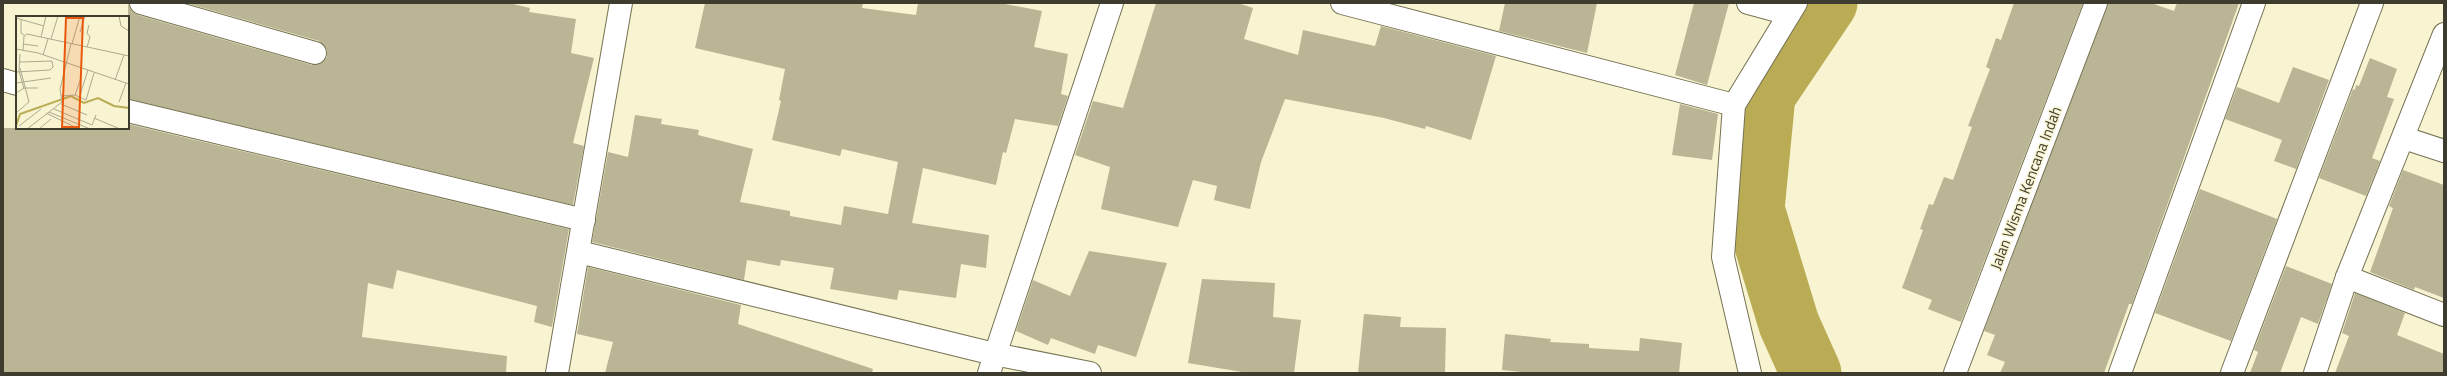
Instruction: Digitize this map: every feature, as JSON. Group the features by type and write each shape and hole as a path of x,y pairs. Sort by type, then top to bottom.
{"street":[{"path":"141,3 315,53"},
{"path":"557,373 621,3"},
{"path":"991,364 1112,3"},
{"path":"1342,3 1734,105"},
{"path":"1748,3 1793,8 1734,105 1723,257 1750,373"},
{"name":"Jalan Wisma Kencana Indah","path":"1955,373 2096,3"},
{"path":"2120,373 2254,3"},
{"path":"2232,373 2372,3"},
{"path":"2315,373 2347,277 2404,138 2444,34"},
{"path":"3,80 16,84"},
{"path":"129,111 584,220"},
{"path":"2404,138 2444,151"},
{"path":"579,252 991,364 1090,373"},
{"path":"2347,277 2444,315"}],"building":[{"path":"128,3 132,11 138,15 312,65 318,65 327,57 327,50 319,41 186,3 509,3 530,8 529,12 576,19 571,53 594,58 573,143 584,146 573,205 129,99"},
{"path":"705,3 863,3 862,8 916,15 918,3 1000,3 1042,11 1034,47 1068,54 1061,94 1068,96 1058,126 1015,119 1006,153 1003,152 996,185 923,168 912,223 989,235 986,268 961,264 956,298 899,290 897,300 830,289 834,268 781,260 780,266 747,260 744,280 592,242 608,152 628,157 635,115 662,119 661,124 699,130 698,135 753,149 740,202 790,211 790,216 841,225 844,206 888,214 898,162 842,149 840,156 772,140 781,101 779,100 785,69 695,48"},
{"path":"1156,3 1238,3 1253,8 1244,39 1298,55 1303,30 1375,46 1381,26 1496,56 1471,140 1426,126 1425,129 1384,118 1285,99 1261,162 1250,209 1214,200 1217,186 1193,180 1178,227 1101,209 1110,167 1075,155 1093,101 1123,108"},
{"path":"1505,3 1597,3 1587,53 1499,31"},
{"path":"1694,3 1729,3 1707,85 1675,75"},
{"path":"2014,3 2083,3 1961,322 1928,309 1932,300 1902,288 1923,230 1920,229 1929,204 1933,205 1944,177 1953,180 1972,127 1968,126 1990,69 1986,67 1996,38 2001,40"},
{"path":"2108,3 2151,3 2174,11 2177,3 2239,3 2132,304 2129,304 2104,373 2000,373 2005,362 1987,355 1995,335 1984,331"},
{"path":"2370,58 2397,69 2387,97 2394,99 2372,158 2380,161 2366,196 2319,178 2353,89 2355,90 2356,85 2359,86"},
{"path":"2293,67 2329,80 2296,169 2274,161 2282,140 2225,119 2237,87 2279,103"},
{"path":"1680,104 1718,114 1712,160 1672,155"},
{"path":"129,124 569,229 552,327 534,322 537,306 397,270 393,289 368,283 362,337 507,356 506,373 3,373 3,128 129,129"},
{"path":"2403,170 2444,185 2444,298 2415,287 2414,290 2370,272 2393,208 2389,206"},
{"path":"2200,189 2277,219 2231,341 2155,313"},
{"path":"1089,251 1167,263 1136,357 1098,345 1095,354 1051,338 1048,345 1016,331 1033,280 1070,296"},
{"path":"2286,266 2332,284 2318,324 2301,317 2280,373 2250,373 2258,352 2254,350"},
{"path":"588,267 741,305 738,324 873,369 872,373 605,373 613,342 577,334"},
{"path":"1202,279 1275,283 1273,317 1301,320 1294,373 1248,373 1188,363"},
{"path":"2355,293 2405,313 2397,335 2444,354 2444,373 2335,373 2349,336 2342,333"},
{"path":"1364,314 1401,317 1400,327 1446,328 1445,373 1358,373"},
{"path":"1505,334 1551,339 1550,342 1589,344 1589,348 1639,351 1640,338 1682,343 1679,373 1531,373 1502,370"}],"waterway":[{"path":"1811,373 1789,324 1754,209 1765,95 1827,3"}]}
